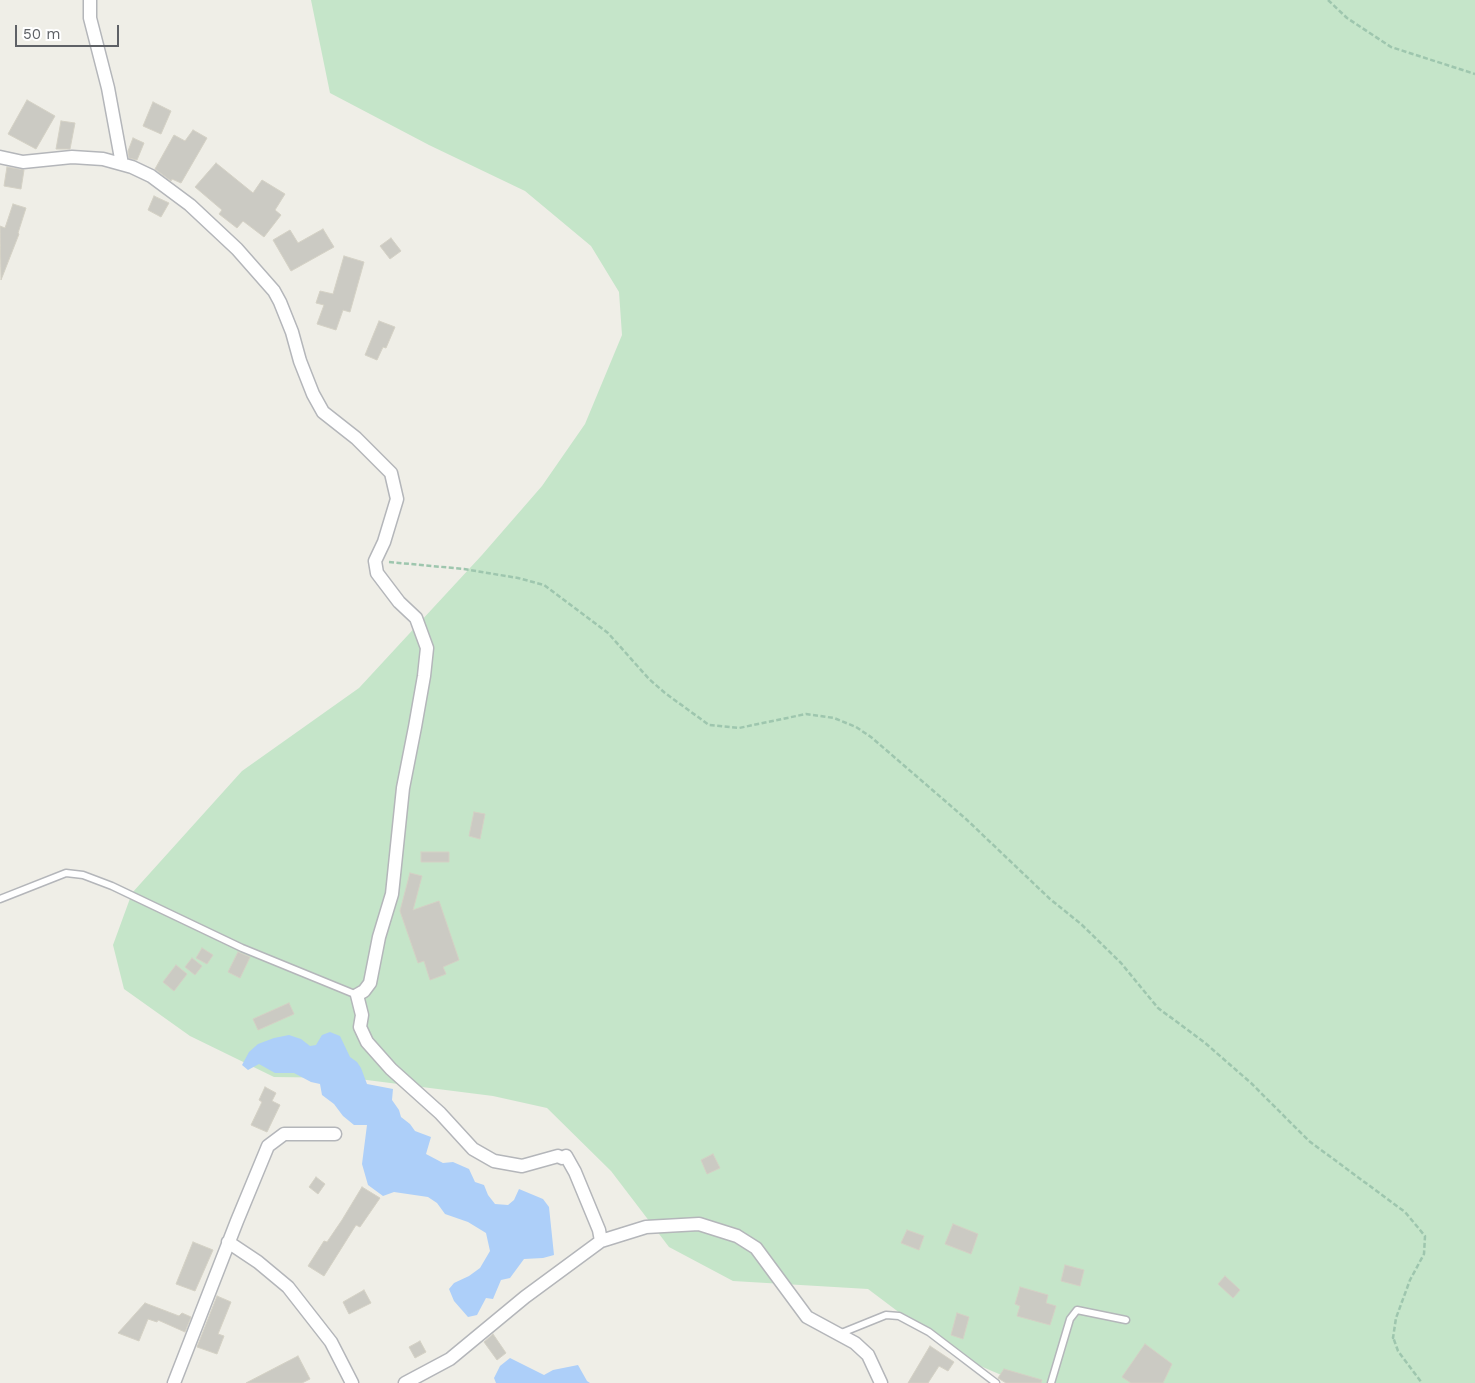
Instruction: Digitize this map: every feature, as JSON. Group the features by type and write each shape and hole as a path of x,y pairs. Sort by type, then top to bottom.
{"street":[{"path":"90,0 90,18 108,88 122,164"},
{"path":"0,157 23,162 72,157 103,159 132,167 151,176 190,205 243,256 274,291 292,332 300,361 313,394 323,412 356,438 391,473 397,499 376,561 377,573 399,602 416,618 427,648 416,727 403,788 392,894 378,937 370,983 358,995 362,1015 360,1027 367,1042 391,1069 440,1113 473,1149 494,1161 522,1166 558,1156 562,1158 566,1156 575,1172 599,1230 601,1242"},
{"path":"174,1383 228,1242 268,1146 284,1134 335,1134"},
{"path":"405,1383 450,1359 525,1297 601,1242 646,1227 699,1224 737,1236 756,1248 807,1317 855,1344 868,1355 881,1383"},
{"path":"228,1242 258,1262 288,1286 331,1342 352,1383"}],"lane":[{"path":"0,899 66,873 83,875 112,886 242,948 358,995"},
{"path":"1051,1383 1070,1319 1077,1310 1126,1320"},
{"path":"838,1334 886,1315 899,1316 929,1332 996,1383"}],"path":[{"path":"1328,0 1347,18 1391,48 1475,74"},
{"path":"376,561 464,569 518,578 544,585 608,632 664,692 709,725 739,728 806,714 834,718 856,727 871,737 966,819 1050,899 1081,924 1121,963 1158,1008 1204,1042 1231,1065 1309,1140 1406,1212 1425,1236 1424,1254 1410,1280 1396,1318 1393,1338 1398,1351 1422,1383"}],"green space":[{"path":"311,0 1475,0 1475,1383 1020,1383 957,1356 868,1289 733,1281 669,1247 611,1171 547,1108 493,1096 351,1078 274,1077 190,1036 124,989 113,945 132,893 242,771 359,688 482,555 542,486 585,424 622,335 619,292 591,246 525,191 429,145 330,93"}],"water":[{"path":"330,1032 340,1036 350,1057 361,1068 367,1084 393,1089 392,1100 399,1110 401,1117 415,1131 431,1137 426,1154 443,1163 453,1162 469,1169 475,1182 484,1185 488,1195 495,1204 508,1205 514,1200 519,1189 543,1199 549,1207 554,1255 543,1258 524,1259 510,1278 501,1280 493,1299 486,1298 477,1315 468,1317 454,1301 449,1289 454,1283 480,1268 490,1251 486,1233 468,1222 445,1214 437,1203 428,1197 394,1192 383,1196 368,1185 362,1164 367,1125 354,1125 343,1116 334,1104 322,1095 320,1084 311,1082 294,1073 275,1073 259,1064 248,1070 242,1065 249,1052 258,1044 274,1038 289,1035 301,1039 310,1046 316,1045 322,1035"},
{"path":"510,1358 544,1375 553,1370 578,1365 590,1383 496,1383 494,1378 500,1366"}],"building":[{"path":"27,100 55,116 36,149 8,134"},
{"path":"153,102 171,111 161,134 143,126"},
{"path":"61,121 75,123 70,149 56,149"},
{"path":"193,130 207,138 181,183 172,179 171,181 155,169 174,135 185,141"},
{"path":"133,138 144,143 137,160 129,158 128,151"},
{"path":"216,163 253,193 262,180 285,194 275,210 281,215 264,237 243,221 237,228 219,214 222,210 195,187"},
{"path":"7,167 24,170 21,189 4,186"},
{"path":"154,196 169,203 161,217 148,210"},
{"path":"13,204 26,208 19,234 1,280 0,226 5,228"},
{"path":"323,229 334,247 291,271 273,240 290,230 298,243"},
{"path":"391,238 401,251 390,259 380,246"},
{"path":"344,256 364,262 350,312 343,310 336,330 317,324 324,305 316,303 320,291 333,294"},
{"path":"379,321 395,327 386,348 383,347 377,360 365,355"},
{"path":"474,812 485,814 480,839 469,836"},
{"path":"421,852 449,852 449,862 421,862"},
{"path":"410,873 422,876 413,910 439,901 459,960 443,967 446,974 430,980 424,961 418,963 400,911"},
{"path":"202,948 213,955 207,964 196,958"},
{"path":"238,952 250,957 240,978 228,972"},
{"path":"192,958 202,966 195,975 185,967"},
{"path":"176,965 187,974 174,991 163,982"},
{"path":"289,1003 294,1014 258,1030 253,1019"},
{"path":"265,1087 276,1093 272,1101 280,1105 267,1132 251,1125 262,1102 259,1100"},
{"path":"713,1154 720,1168 707,1174 701,1160"},
{"path":"316,1177 325,1184 318,1194 309,1187"},
{"path":"362,1187 380,1198 360,1227 356,1225 324,1276 308,1266 324,1241 327,1242"},
{"path":"953,1224 978,1234 971,1254 945,1244"},
{"path":"907,1230 924,1236 919,1250 901,1243"},
{"path":"193,1242 213,1250 195,1291 176,1284"},
{"path":"1065,1265 1084,1270 1080,1286 1061,1281"},
{"path":"1225,1276 1240,1290 1233,1298 1218,1284"},
{"path":"1020,1287 1048,1295 1046,1303 1056,1306 1050,1325 1017,1316 1020,1306 1015,1304"},
{"path":"364,1290 371,1303 349,1314 343,1302"},
{"path":"217,1296 231,1302 218,1334 224,1336 217,1354 197,1347"},
{"path":"145,1303 179,1316 182,1313 191,1317 185,1332 158,1320 157,1322 148,1319 139,1341 118,1333"},
{"path":"957,1313 969,1317 963,1339 951,1335"},
{"path":"493,1334 506,1353 497,1360 484,1342"},
{"path":"420,1341 426,1352 415,1358 409,1347"},
{"path":"1145,1344 1172,1364 1163,1383 1131,1383 1122,1377"},
{"path":"930,1346 954,1362 948,1371 939,1366 928,1383 908,1383"},
{"path":"298,1356 310,1379 302,1383 246,1383"},
{"path":"1004,1369 1042,1380 1041,1383 1006,1383 998,1378"}]}
